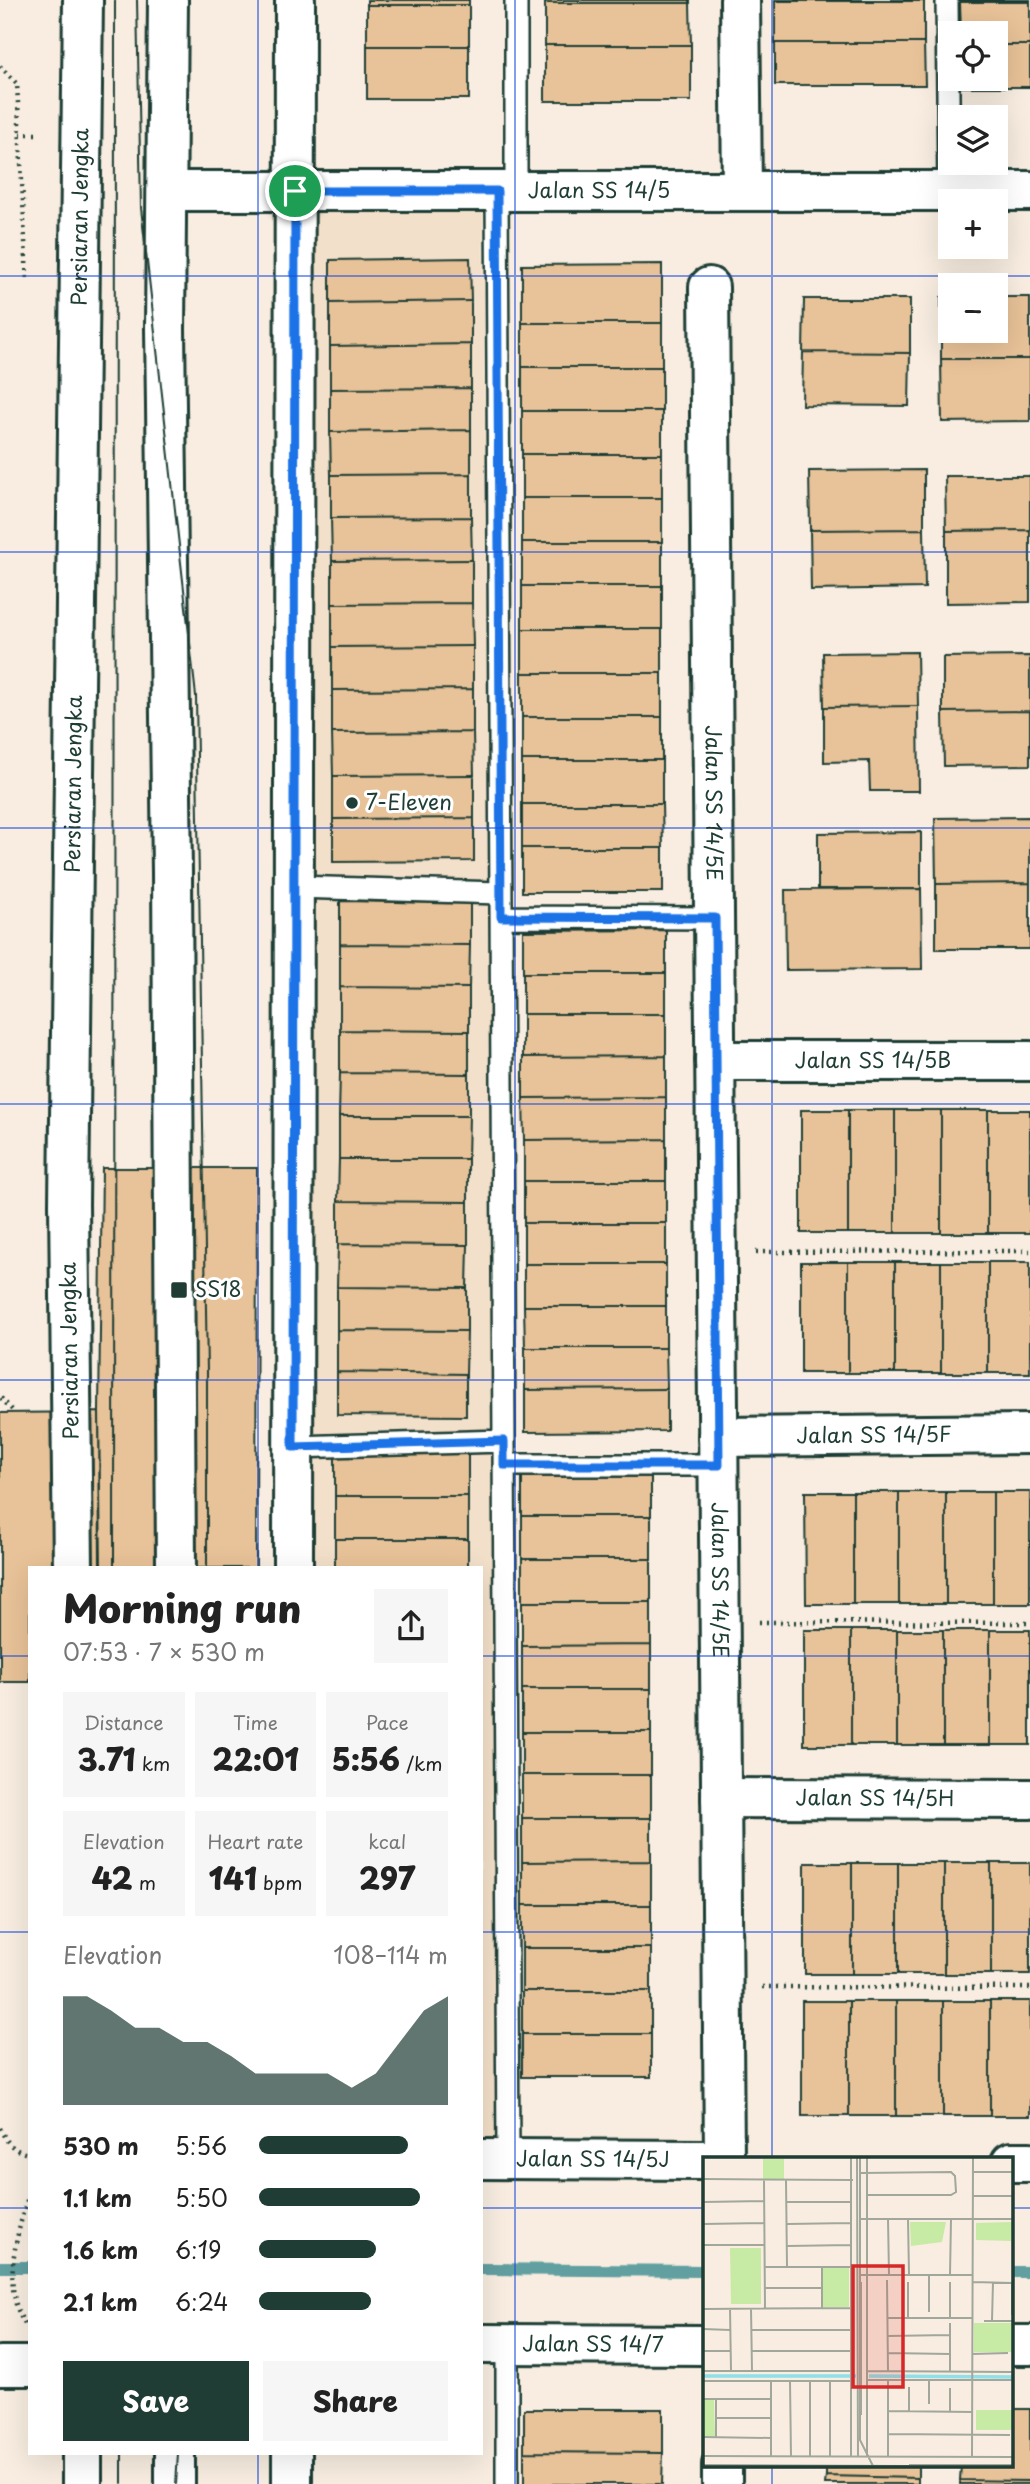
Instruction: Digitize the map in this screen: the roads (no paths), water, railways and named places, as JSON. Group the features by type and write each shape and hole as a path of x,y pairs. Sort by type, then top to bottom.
{"street":[{"name":"Persiaran Jengka","path":"73,1566 69,1204 83,0"},
{"path":"168,0 164,329 172,873 176,1566"},
{"path":"293,1566 295,0"},
{"path":"740,0 742,191"},
{"name":"Jalan SS 14/5","path":"167,191 938,191"},
{"name":"Jalan SS 14/5","path":"1008,191 1030,191"},
{"name":"Jalan SS 14/5E","path":"709,287 724,2157"},
{"name":"Jalan SS 14/5B","path":"715,1061 1030,1061"},
{"name":"Jalan SS 14/5F","path":"718,1451 1030,1434"},
{"name":"Jalan SS 14/5H","path":"721,1798 1030,1799"},
{"name":"Jalan SS 14/5J","path":"495,2159 703,2161"},
{"path":"1012,2162 1030,2162"},
{"name":"Jalan SS 14/7","path":"494,2344 703,2345"},
{"path":"1012,2345 1030,2345"},
{"path":"0,2367 28,2367"},
{"path":"82,2455 82,2484"},
{"path":"175,2455 175,2484"},
{"path":"292,2455 292,2484"},
{"path":"722,2466 723,2484"}],"lane":[{"path":"495,2159 504,1465 500,893 507,191 516,0"},
{"path":"947,0 949,189"},
{"path":"294,887 500,893"},
{"path":"501,917 715,918"},
{"path":"293,1447 504,1441"},
{"path":"504,1465 718,1451"},
{"path":"494,2344 507,2484"}],"waterway":[{"path":"0,2267 28,2267"},
{"path":"483,2269 703,2271"},
{"path":"1012,2272 1030,2272"}],"tram line":[{"path":"114,1566 115,0"},
{"path":"137,0 141,208 196,696 207,1372 207,1566"},
{"path":"122,2455 122,2484"},
{"path":"176,2484 178,2455"}],"place":[{"name":"7-Eleven","path":"352,803"},
{"name":"SS18","path":"179,1290"}]}
